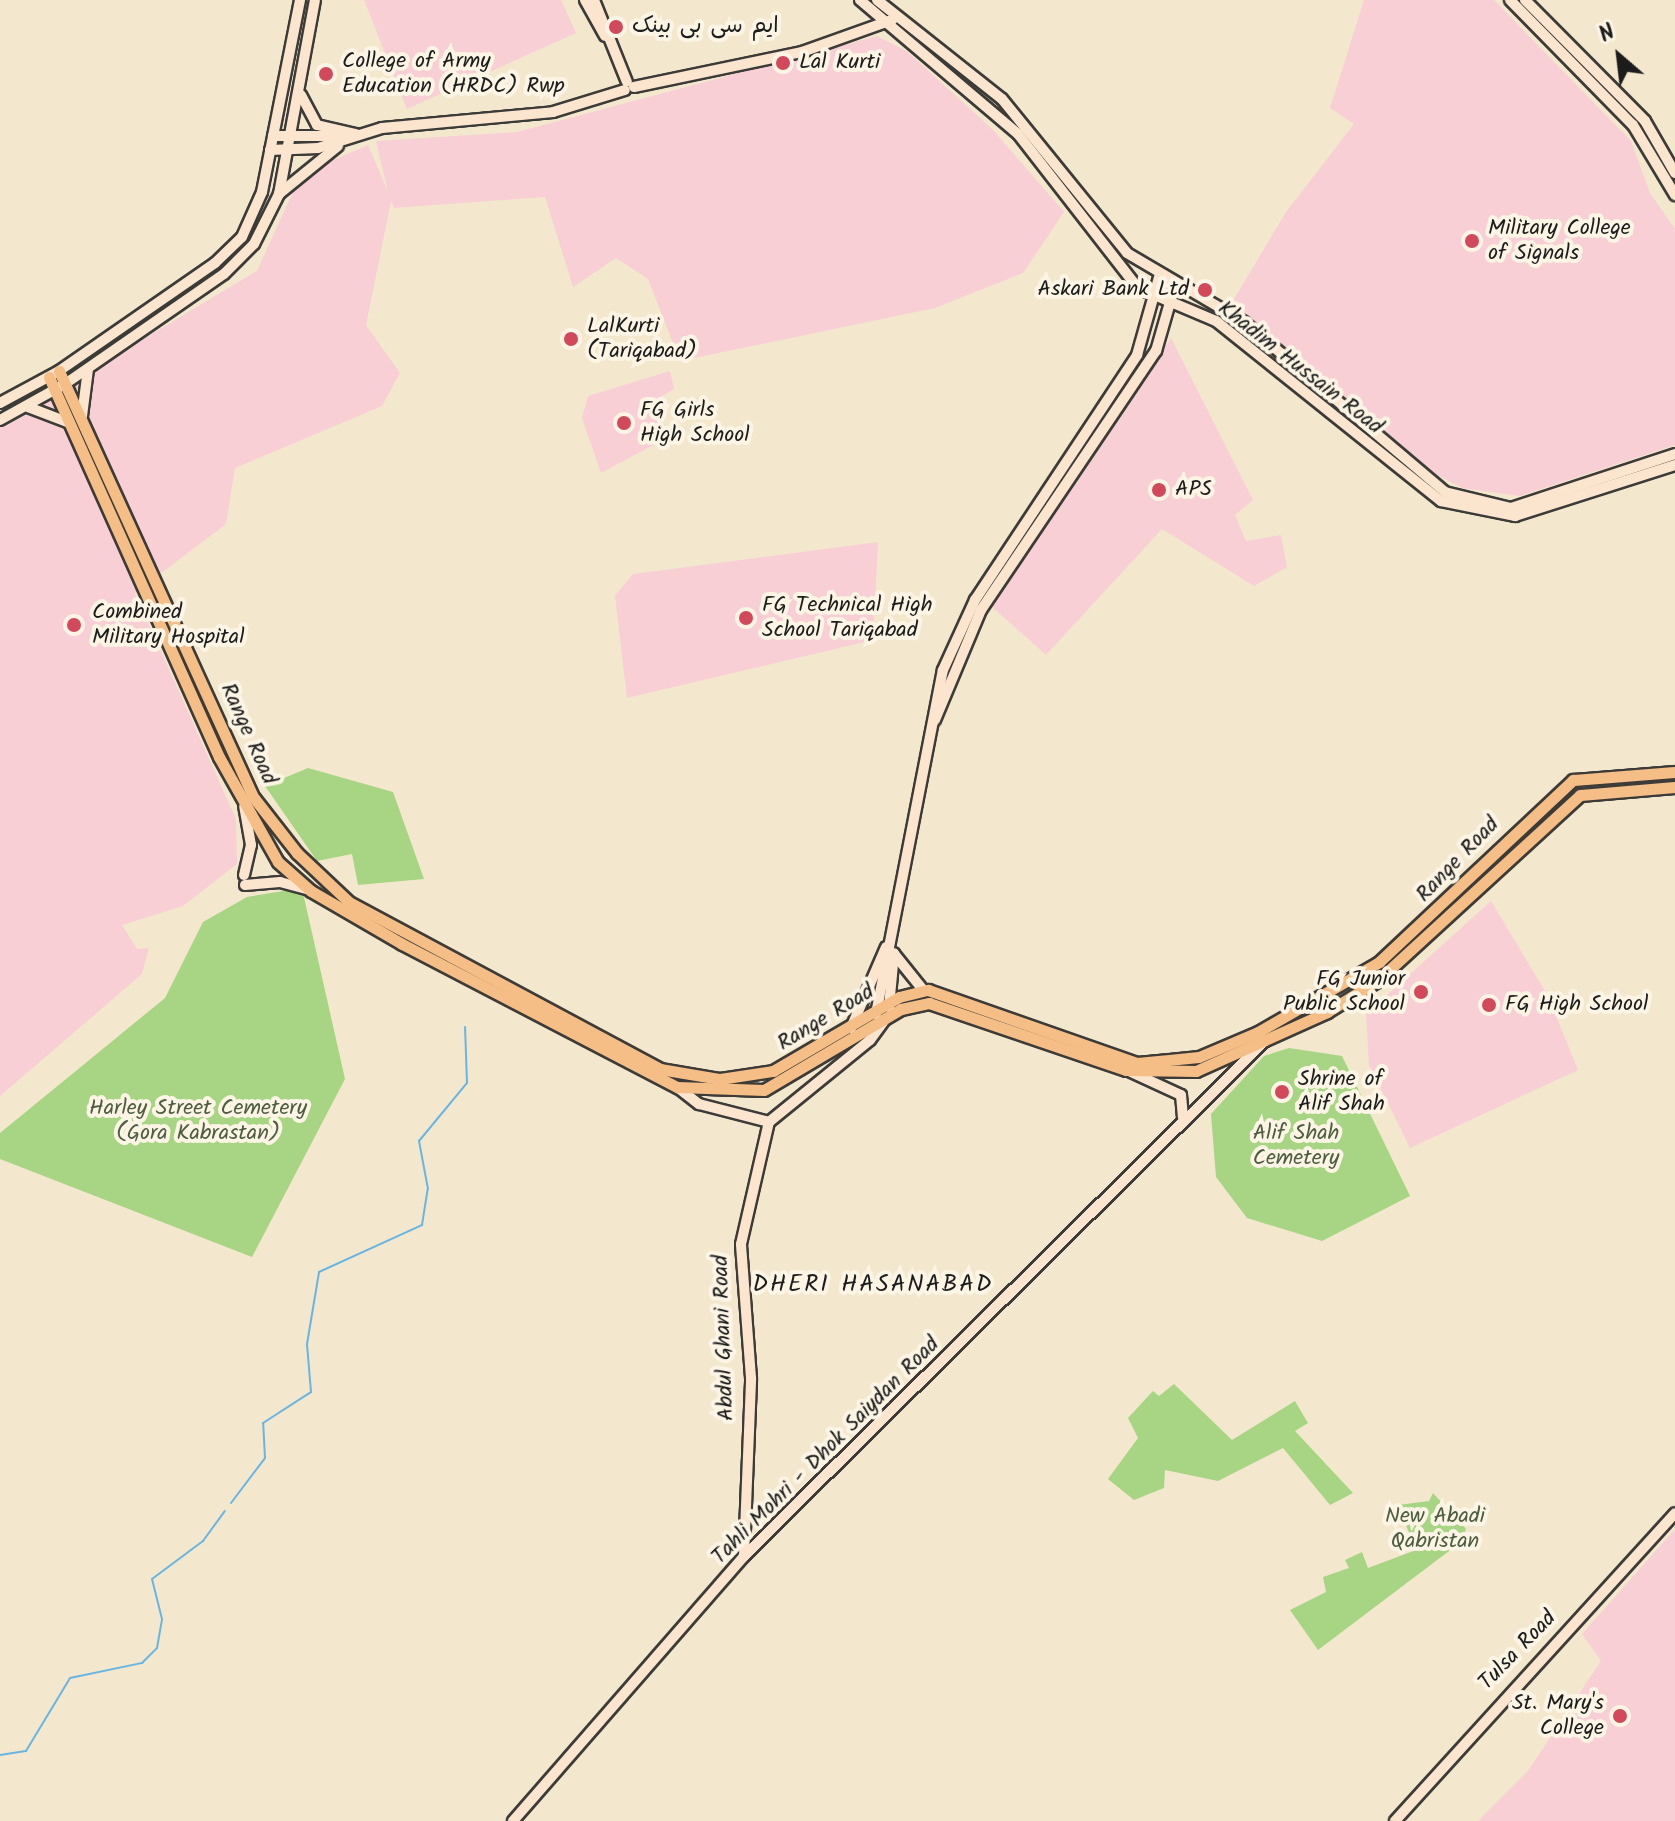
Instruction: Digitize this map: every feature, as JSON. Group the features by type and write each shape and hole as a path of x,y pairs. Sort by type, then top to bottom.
{"main road":[{"path":"0,403 54,374 215,263 242,237 259,203 300,0"},
{"path":"0,420 60,387 224,274 265,229 279,194 315,0"},
{"path":"585,0 610,44"},
{"path":"594,0 629,86"},
{"name":"Khadim Hussain Road","path":"860,0 1002,99 1101,228 1159,277 1244,322 1418,475 1471,503 1522,506 1675,454"},
{"name":"Khadim Hussain Road","path":"877,0 892,20 1018,134 1097,242 1138,288 1216,321 1338,424 1455,506 1526,514 1675,465"},
{"path":"1510,0 1633,125 1675,195"},
{"path":"1525,0 1645,121 1675,173"},
{"path":"273,136 361,134 553,112 629,86 802,52 892,20"},
{"path":"299,86 302,106 317,125 361,134"},
{"path":"270,150 286,152 361,134"},
{"path":"279,194 315,160 361,134"},
{"path":"54,374 70,423 244,807 278,862 311,891 576,1040 677,1087 699,1104 769,1122 870,1040 883,1016 889,942 943,670 975,600 1143,339 1159,277"},
{"path":"931,729 981,610 1157,347 1175,285"},
{"path":"1143,339 1157,347"},
{"path":"83,420 80,390 89,368"},
{"name":"Range Road","path":"60,387 83,420 254,798 323,883 660,1069 720,1079 756,1075 808,1057 850,1029 883,1016 889,1003 924,991 1137,1063 1199,1057 1379,962 1573,780 1675,772"},
{"path":"24,407 51,410 70,423"},
{"path":"1126,1070 1180,1074 1263,1043 1330,1011 1411,955 1580,795 1675,787"},
{"path":"244,807 251,845 244,880 280,882 311,891"},
{"path":"850,1029 889,942"},
{"path":"889,942 924,991"},
{"path":"889,1003 894,953"},
{"path":"677,1087 764,1090 873,1028 883,1016 915,1004 942,1004 1126,1070 1181,1095 1181,1123"},
{"name":"Tahli Mohri - Dhok Saiydan Road","path":"513,1821 744,1556 1263,1043"},
{"name":"Abdul Ghani Road","path":"744,1556 751,1378 741,1244 769,1122"},
{"name":"Tulsa Road","path":"1395,1821 1675,1513"}],"shaded area":[{"path":"364,0 561,0 576,33 407,109"},
{"name":"Military College of Signals","path":"1364,0 1494,0 1631,141 1650,193 1675,229 1675,445 1520,496 1462,488 1420,466 1231,304 1286,212 1354,124 1330,108"},
{"path":"877,36 908,52 993,130 1064,212 1023,273 935,308 680,361 648,279 616,258 573,287 545,197 394,208 391,201 366,325 400,373 382,406 235,468 226,524 135,593 236,819 237,864 183,906 122,925 137,949 149,948 142,974 0,1096 0,425 257,271 301,174 368,145 388,192 376,141 517,132"},
{"name":"APS","path":"1171,338 1253,500 1235,515 1246,541 1281,535 1287,567 1254,586 1162,529 1046,655 992,607"},
{"name":"FG Girls High School","path":"670,371 674,389 644,406 672,435 601,473 582,418 588,396"},
{"name":"FG Technical High School Tariqabad","path":"878,542 873,640 627,698 615,596 633,574"},
{"path":"1491,901 1548,996 1578,1070 1410,1148 1369,1065 1366,1014"},
{"name":"St. Mary's College","path":"1675,1529 1675,1821 1478,1821 1528,1771 1601,1661 1582,1634"}],"green space":[{"path":"308,768 393,792 424,879 358,885 352,854 317,861 265,786"},
{"name":"Harley Street Cemetery (Gora Kabrastan)","path":"289,890 303,893 345,1079 252,1257 0,1159 0,1133 165,998 203,922 247,897"},
{"name":"Alif Shah Cemetery","path":"1289,1048 1342,1056 1410,1196 1322,1241 1247,1218 1216,1177 1211,1114 1264,1056"},
{"path":"1174,1384 1232,1440 1295,1401 1308,1423 1295,1431 1353,1493 1330,1505 1283,1448 1218,1481 1165,1470 1164,1488 1134,1500 1108,1479 1138,1438 1128,1418 1153,1391 1159,1396"},
{"name":"New Abadi Qabristan","path":"1433,1493 1466,1529 1461,1542 1318,1650 1290,1610 1326,1592 1323,1577 1349,1568 1345,1560 1362,1552 1368,1568 1416,1550 1398,1505 1429,1501"}],"waterway":[{"path":"231,1503 265,1458 263,1423 311,1392 307,1344 319,1272 422,1225 428,1189 419,1141 467,1083 465,1027"},
{"path":"0,1755 26,1751 70,1678 142,1663 157,1648 162,1619 152,1579 203,1541 225,1511"}],"place":[{"name":"ایم سی بی بینک","path":"616,27"},
{"name":"Lal Kurti","path":"783,63"},
{"name":"College of Army Education (HRDC) Rwp","path":"326,74"},
{"name":"Military College of Signals","path":"1472,241"},
{"name":"Askari Bank Ltd","path":"1205,290"},
{"name":"LalKurti (Tariqabad)","path":"571,339"},
{"name":"FG Girls High School","path":"624,423"},
{"name":"APS","path":"1159,490"},
{"name":"FG Technical High School Tariqabad","path":"746,618"},
{"name":"Combined Military Hospital","path":"74,625"},
{"name":"FG Junior Public School","path":"1421,992"},
{"name":"FG High School","path":"1489,1005"},
{"name":"Shrine of Alif Shah","path":"1282,1092"},
{"name":"St. Mary's College","path":"1620,1716"}],"district":[{"name":"DHERI HASANABAD","path":"873,1285"}]}
